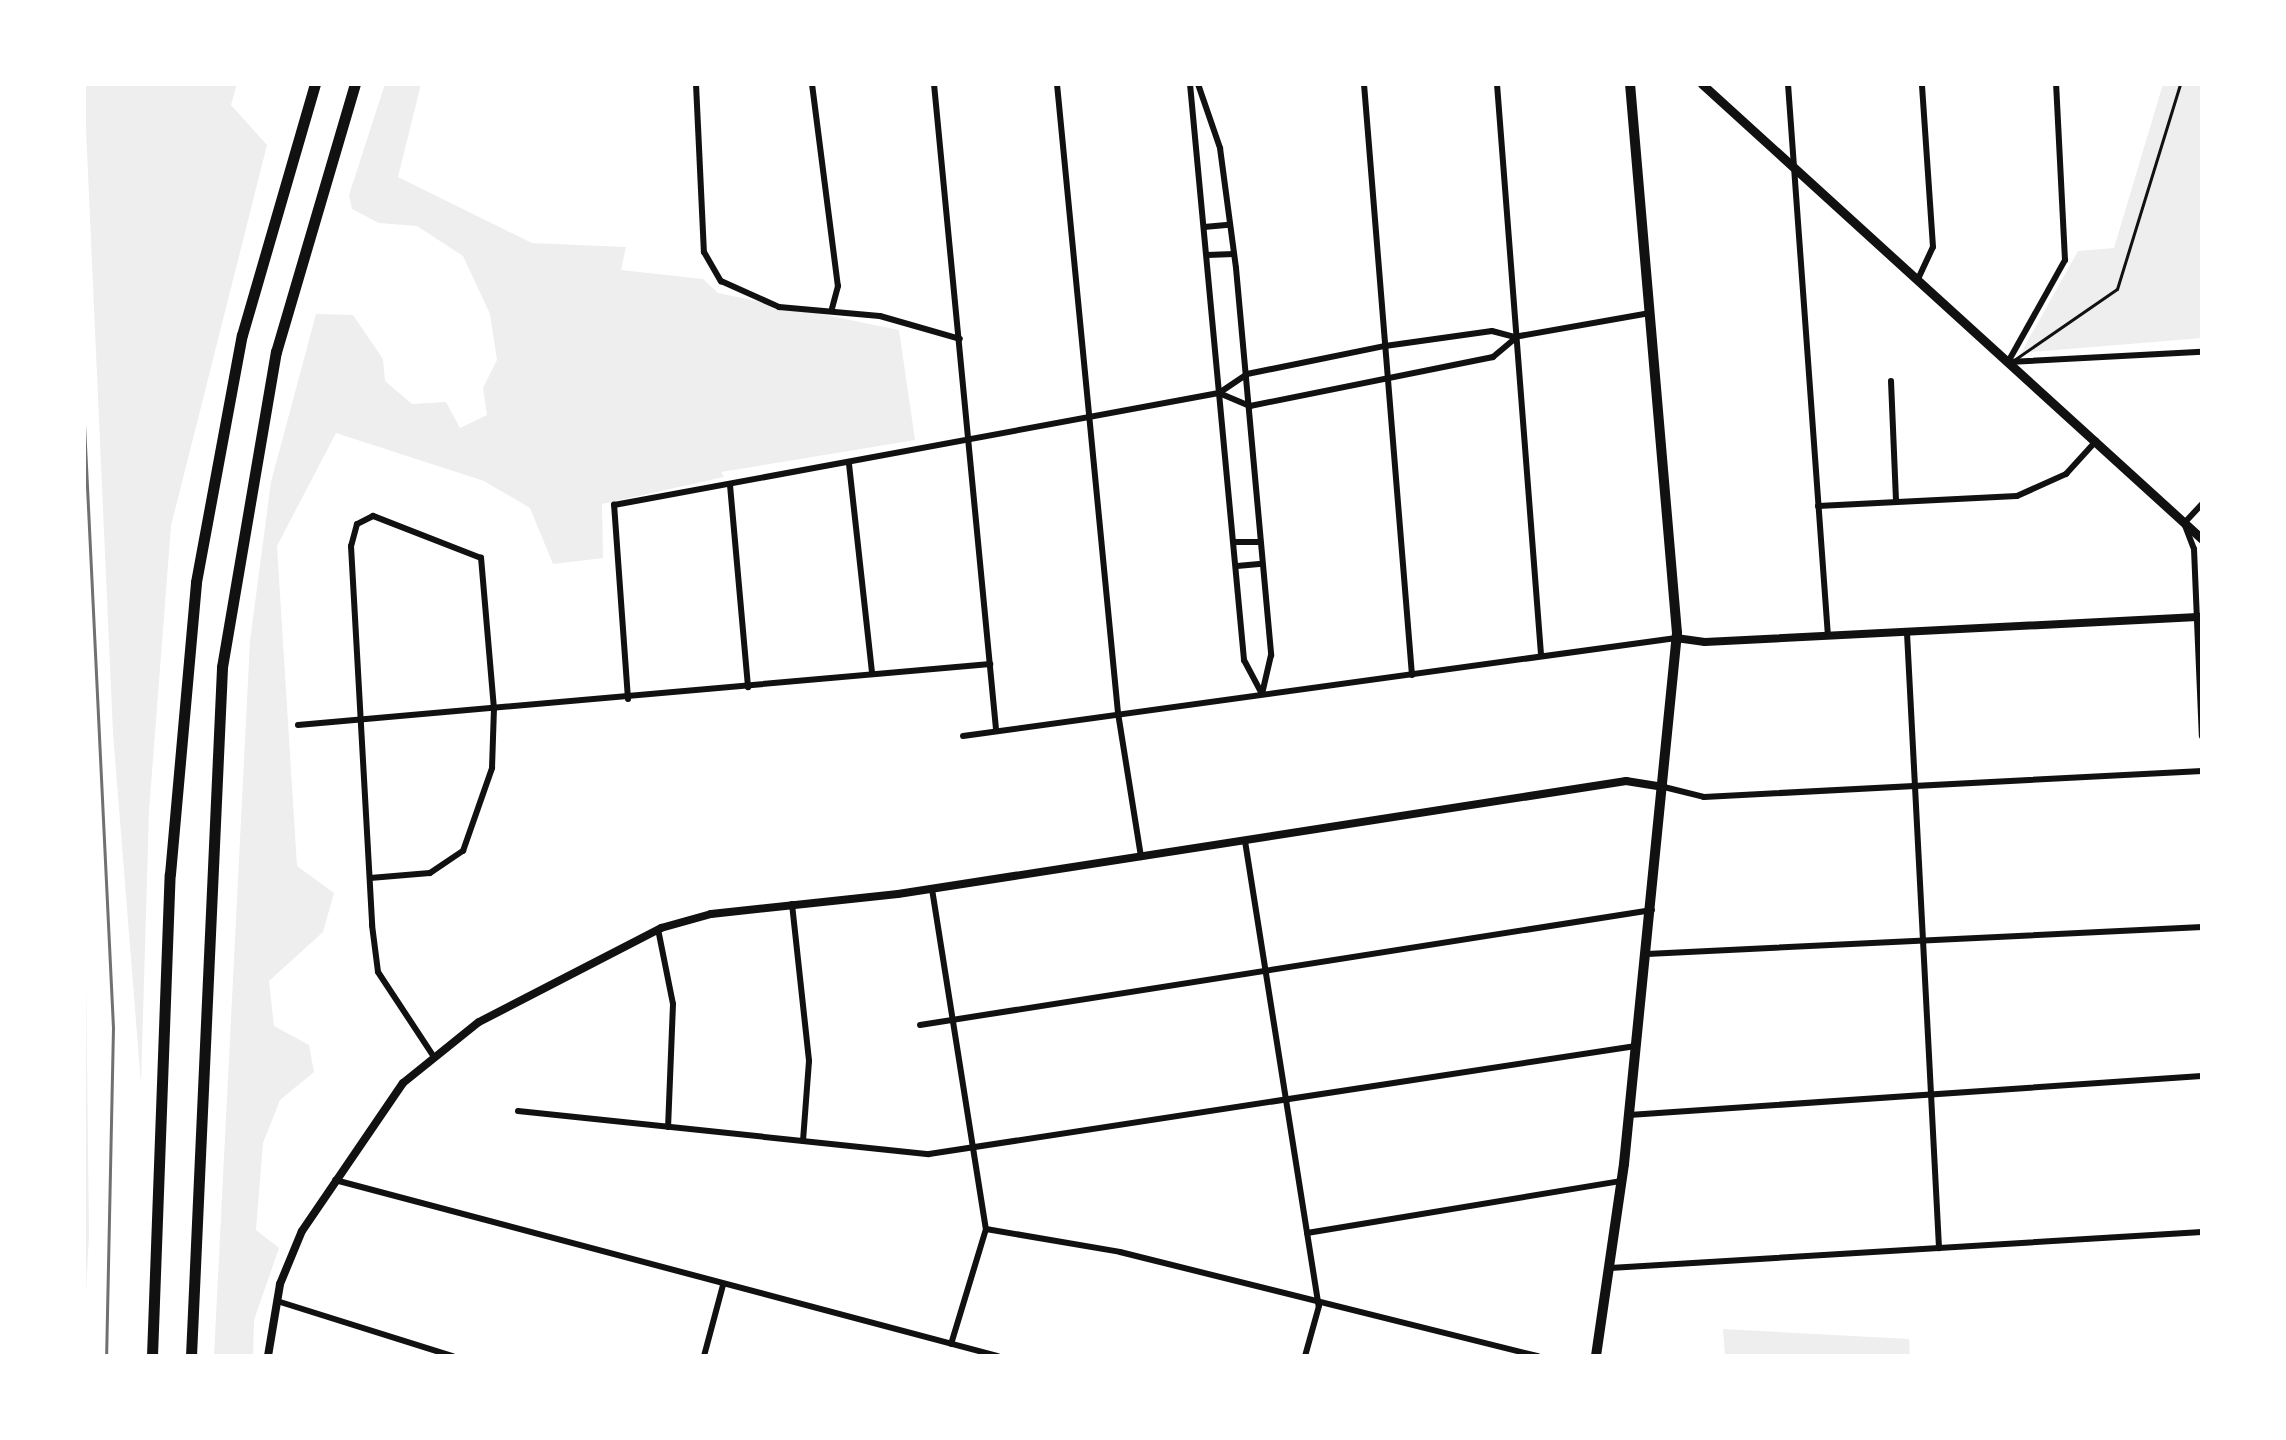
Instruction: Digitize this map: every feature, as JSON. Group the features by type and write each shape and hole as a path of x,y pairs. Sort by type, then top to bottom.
{"highway":[{"path":"152,1356 170,874 196,582 242,335 315,84"},
{"path":"191,1356 222,667 276,352 355,84"}],"main road":[{"path":"1596,1356 1622,1181 1652,910 1676,638 1630,84"},
{"path":"1702,84 2202,539"}],"street":[{"path":"696,84 710,269 763,302 832,308 960,339"},
{"path":"812,84 838,286 832,308"},
{"path":"934,84 996,729"},
{"path":"1057,84 1118,713 1141,857"},
{"path":"1190,84 1244,660 1262,694"},
{"path":"1198,84 1220,148 1247,374 1271,670 1262,694"},
{"path":"1364,84 1412,675"},
{"path":"1497,84 1514,337 1541,655"},
{"path":"1788,84 1789,163 1828,636"},
{"path":"1918,279 1933,247 1922,84"},
{"path":"2008,362 2065,260 2056,84"},
{"path":"1204,227 1229,225"},
{"path":"1207,255 1234,254"},
{"path":"628,699 614,505 849,464 1219,393 1247,374 1385,346 1492,331 1514,337 1650,313"},
{"path":"1219,393 1250,406 1493,357 1514,337"},
{"path":"2008,362 2202,352"},
{"path":"1891,381 1896,502"},
{"path":"1818,506 2042,490 2096,441"},
{"path":"849,464 872,674"},
{"path":"730,485 748,687"},
{"path":"2202,504 2184,523 2194,549 2202,736"},
{"path":"370,878 430,873 463,851 492,768 494,709 481,558 377,516 357,524 351,552 370,878 378,972 432,1054"},
{"path":"1235,542 1260,542"},
{"path":"1237,566 1262,564"},
{"path":"963,736 996,729 1676,638 1907,633 2199,617"},
{"path":"1907,633 1939,1248"},
{"path":"298,725 628,699 990,664"},
{"path":"268,1356 277,1301 289,1258 335,1180 388,1100 432,1054 540,986 658,929 792,904 932,889 1626,781 1704,797 2202,771"},
{"path":"1245,841 1284,1102 1319,1303 1305,1356"},
{"path":"932,889 970,1150 986,1229 951,1344"},
{"path":"792,904 809,1061 803,1141"},
{"path":"920,1025 1652,910"},
{"path":"1647,954 2202,927"},
{"path":"658,929 674,1018 668,1127"},
{"path":"518,1111 929,1154 1637,1046"},
{"path":"1629,1115 2202,1076"},
{"path":"335,1180 998,1356"},
{"path":"1307,1233 1622,1181"},
{"path":"986,1229 1120,1252 1538,1356"},
{"path":"1610,1268 2202,1232"},
{"path":"704,1356 723,1285"},
{"path":"277,1301 453,1356"}],"lane":[{"path":"2008,362 2032,353 2117,289 2180,84"}],"shaded area":[{"path":"84,84 237,84 231,105 267,145 171,526 149,811 141,1084 113,733"},
{"path":"385,84 421,84 398,177 532,243 626,247 621,270 703,279 718,293 899,330 915,440 721,472 724,477 602,504 603,558 553,564 530,508 484,481 336,433 277,546 297,866 334,893 323,932 269,981 274,1026 309,1045 314,1072 280,1100 263,1143 256,1230 279,1248 254,1320 253,1356 214,1356 250,641 271,482 316,314 353,315 383,359 385,381 412,404 446,402 460,428 487,415 483,388 497,360 490,314 463,256 417,226 379,223 352,209 349,195"},
{"path":"2163,84 2202,84 2202,338 2021,353 2078,251 2114,248"},
{"path":"84,806 89,1235 84,1330"},
{"path":"1723,1329 1909,1339 1910,1356 1725,1356"}],"railway":[{"path":"84,424 113,1027 106,1356"}]}
